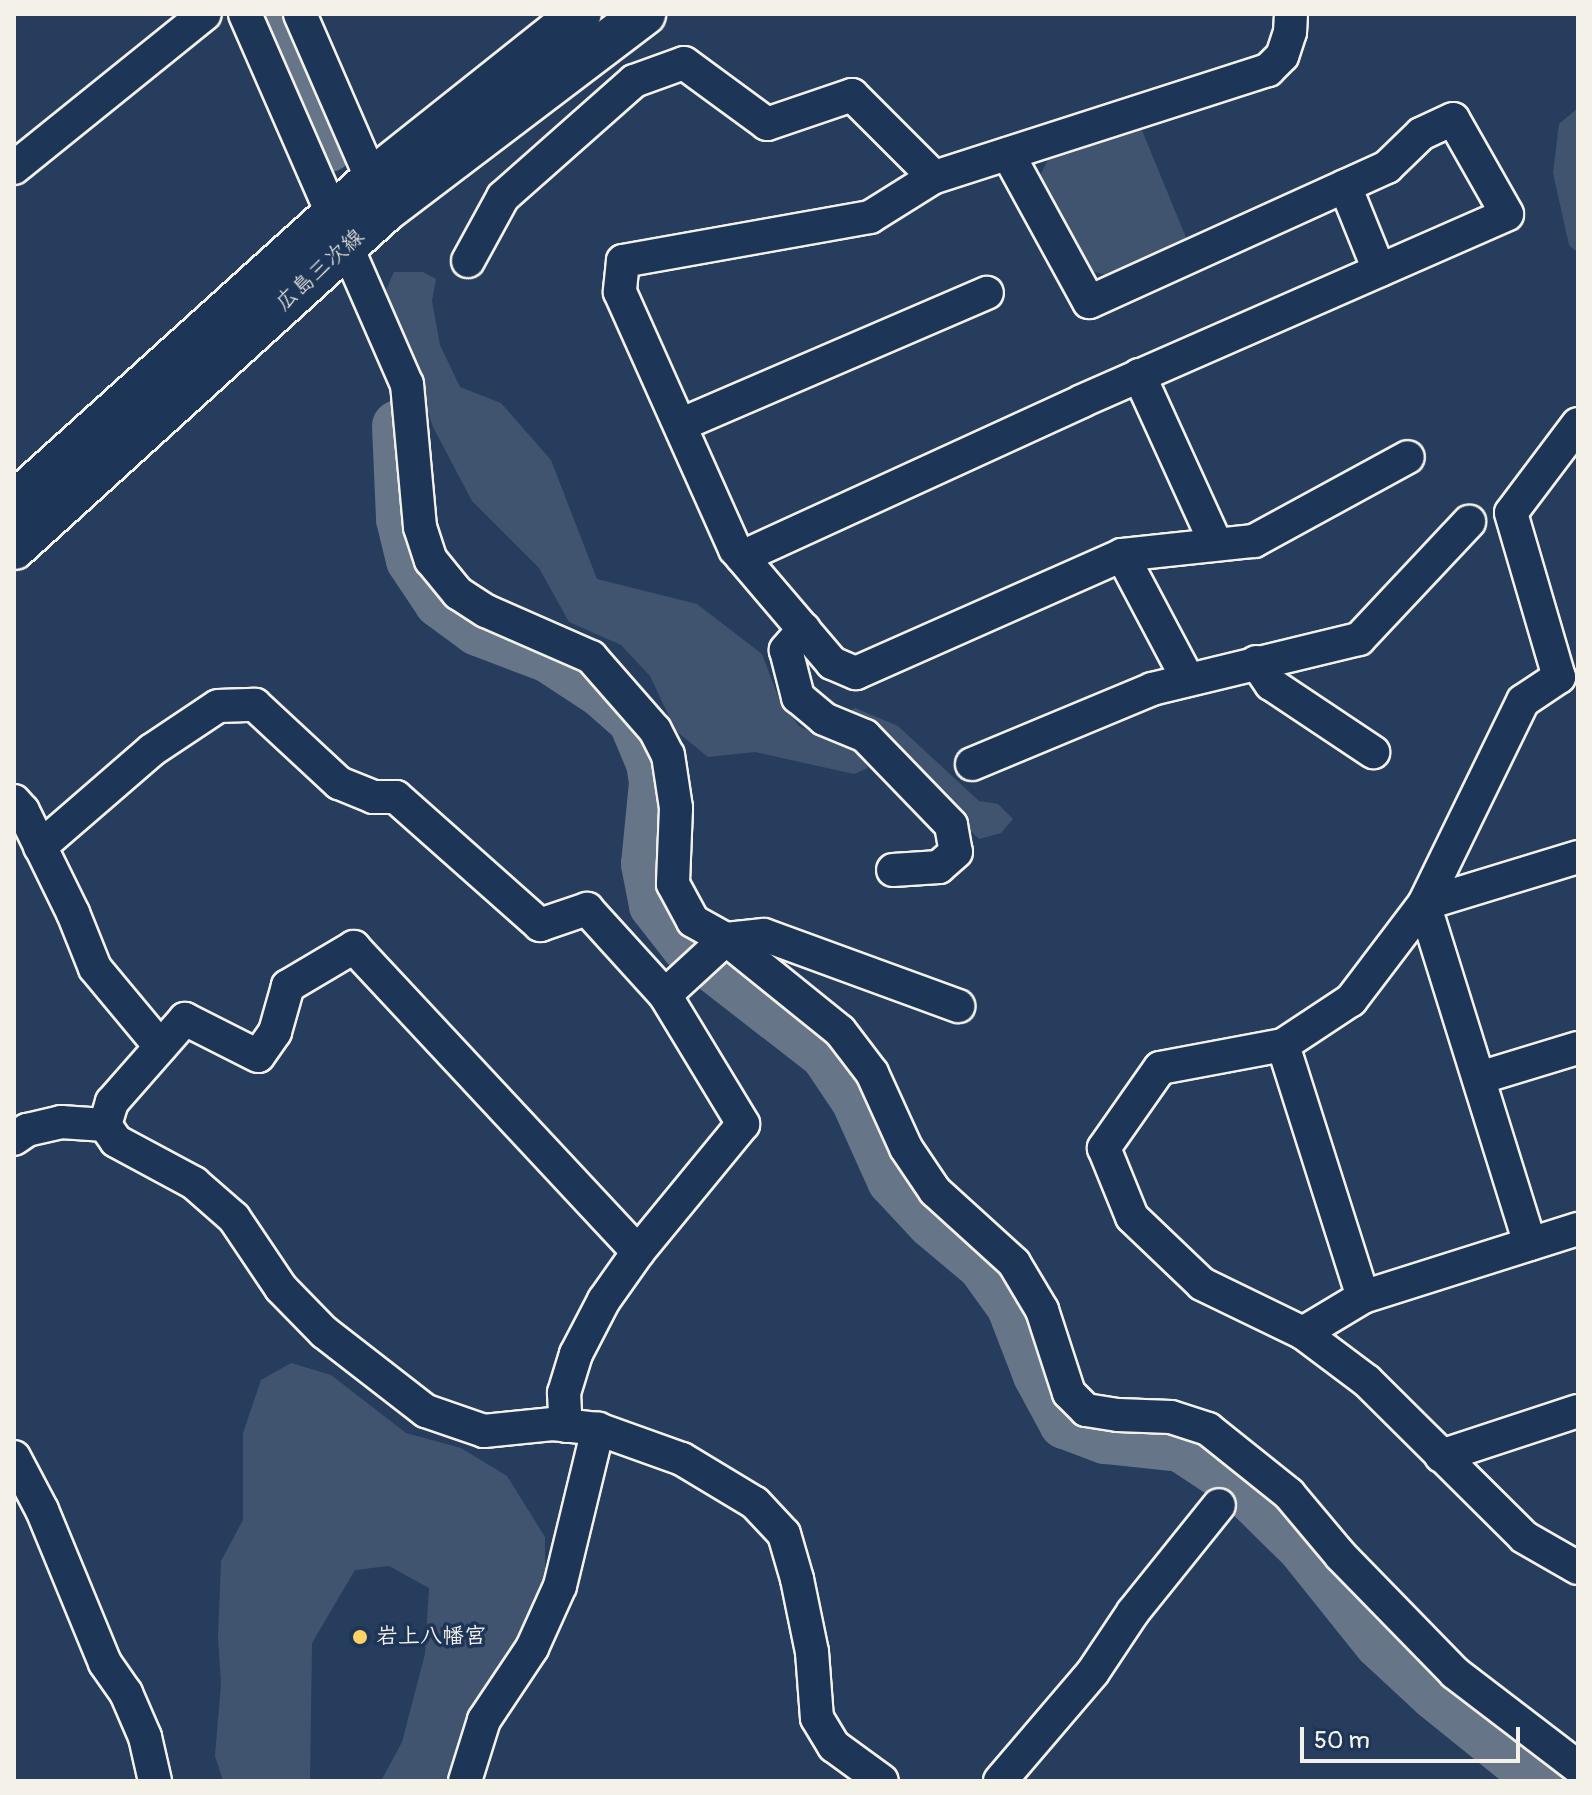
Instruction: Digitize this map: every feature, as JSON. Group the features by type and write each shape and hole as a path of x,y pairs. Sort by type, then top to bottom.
{"main road":[{"name":"広島三次線","path":"14,548 378,195 594,26 644,14"},
{"name":"広島三次線","path":"14,503 340,230"}],"street":[{"path":"14,168 205,14"},
{"path":"245,14 407,384 420,527 431,560 458,593 486,611 591,657 655,730 668,755 676,808 673,884 712,952 840,1031 872,1073 906,1148 935,1191 1014,1263 1042,1310 1069,1393 1086,1410 1171,1417 1208,1429 1289,1494 1341,1556 1455,1673 1578,1767"},
{"path":"300,14 378,195"},
{"path":"1291,14 1290,32 1282,56 1268,70 934,177 870,217 623,261 620,292 735,549 832,663 856,673 1122,555 1254,541 1408,457"},
{"path":"594,26 634,81"},
{"path":"468,261 503,197 634,81 684,63 767,124 852,95 934,177"},
{"path":"742,557 1139,375 1507,214 1453,119 1421,134 1387,167 1089,302 1008,154"},
{"path":"1345,186 1379,270"},
{"path":"680,425 987,293"},
{"path":"1139,375 1216,544"},
{"path":"1578,424 1511,513 1569,674 1523,701 1424,904 1351,1000 1283,1045 1160,1068 1104,1148 1132,1217 1202,1284 1303,1333 1367,1381 1524,1537 1578,1568"},
{"path":"972,764 1187,678 1359,639 1469,522"},
{"path":"1122,555 1187,678"},
{"path":"804,629 786,650 798,697 824,719 865,736 951,825 956,852 939,867 893,870"},
{"path":"1256,662 1271,684 1373,752"},
{"path":"40,847 152,750 218,706 255,705 339,783 373,797 396,797 540,925 587,909 665,995 743,1124 638,1252 604,1300 576,1354 564,1393 582,1428 560,1586 532,1648 484,1720 465,1781"},
{"path":"14,801 40,847 95,968 160,1046"},
{"path":"1424,904 1578,857"},
{"path":"1424,904 1530,1244"},
{"path":"665,995 712,952 764,935 958,1006"},
{"path":"105,1125 112,1102 185,1019 258,1056 275,1032 288,986 354,947 638,1252"},
{"path":"1283,1045 1363,1297"},
{"path":"1479,1078 1578,1048"},
{"path":"14,1139 27,1130 61,1122 105,1125"},
{"path":"105,1125 116,1141 204,1191 234,1218 281,1288 324,1332 426,1411 484,1431 582,1428 682,1459 755,1503 784,1534 812,1652 817,1718 849,1772 882,1781"},
{"path":"1303,1333 1363,1297 1578,1229"},
{"path":"1441,1456 1578,1411"},
{"path":"14,1457 42,1510 105,1663 126,1693 145,1737 155,1781"},
{"path":"1000,1781 1093,1672 1133,1612 1219,1505"}],"shaded area":[{"path":"1578,108 1578,253 1569,245 1553,173 1559,124"},
{"path":"1141,128 1187,240 1109,276 1089,270 1043,189 1041,174 1048,159"},
{"path":"394,272 423,272 436,279 432,301 440,345 460,387 501,403 551,460 597,579 697,604 762,654 779,699 799,726 858,753 868,768 854,774 755,752 708,757 676,731 650,676 621,645 569,622 539,568 472,501 433,427 386,290"},
{"path":"855,708 898,726 979,801 998,804 1013,819 1001,833 979,839 854,720 849,711"},
{"path":"291,1363 331,1375 406,1433 461,1448 507,1476 545,1537 545,1578 525,1636 478,1699 450,1781 381,1781 402,1742 425,1654 429,1588 389,1566 355,1570 312,1643 310,1781 223,1781 215,1756 221,1684 218,1637 221,1561 243,1520 243,1433 261,1380"}],"waterway":[{"path":"269,14 328,147"},
{"path":"398,426 402,519 412,560 440,602 478,630 549,657 601,691 634,720 652,763 655,783 647,864 655,905 687,946 826,1054 857,1100 893,1180 932,1222 983,1265 1012,1305 1039,1375 1065,1423 1105,1438 1181,1446 1240,1485 1303,1547 1380,1643 1435,1694 1543,1781"}],"place":[{"name":"岩上八幡宮","path":"360,1637"}]}
